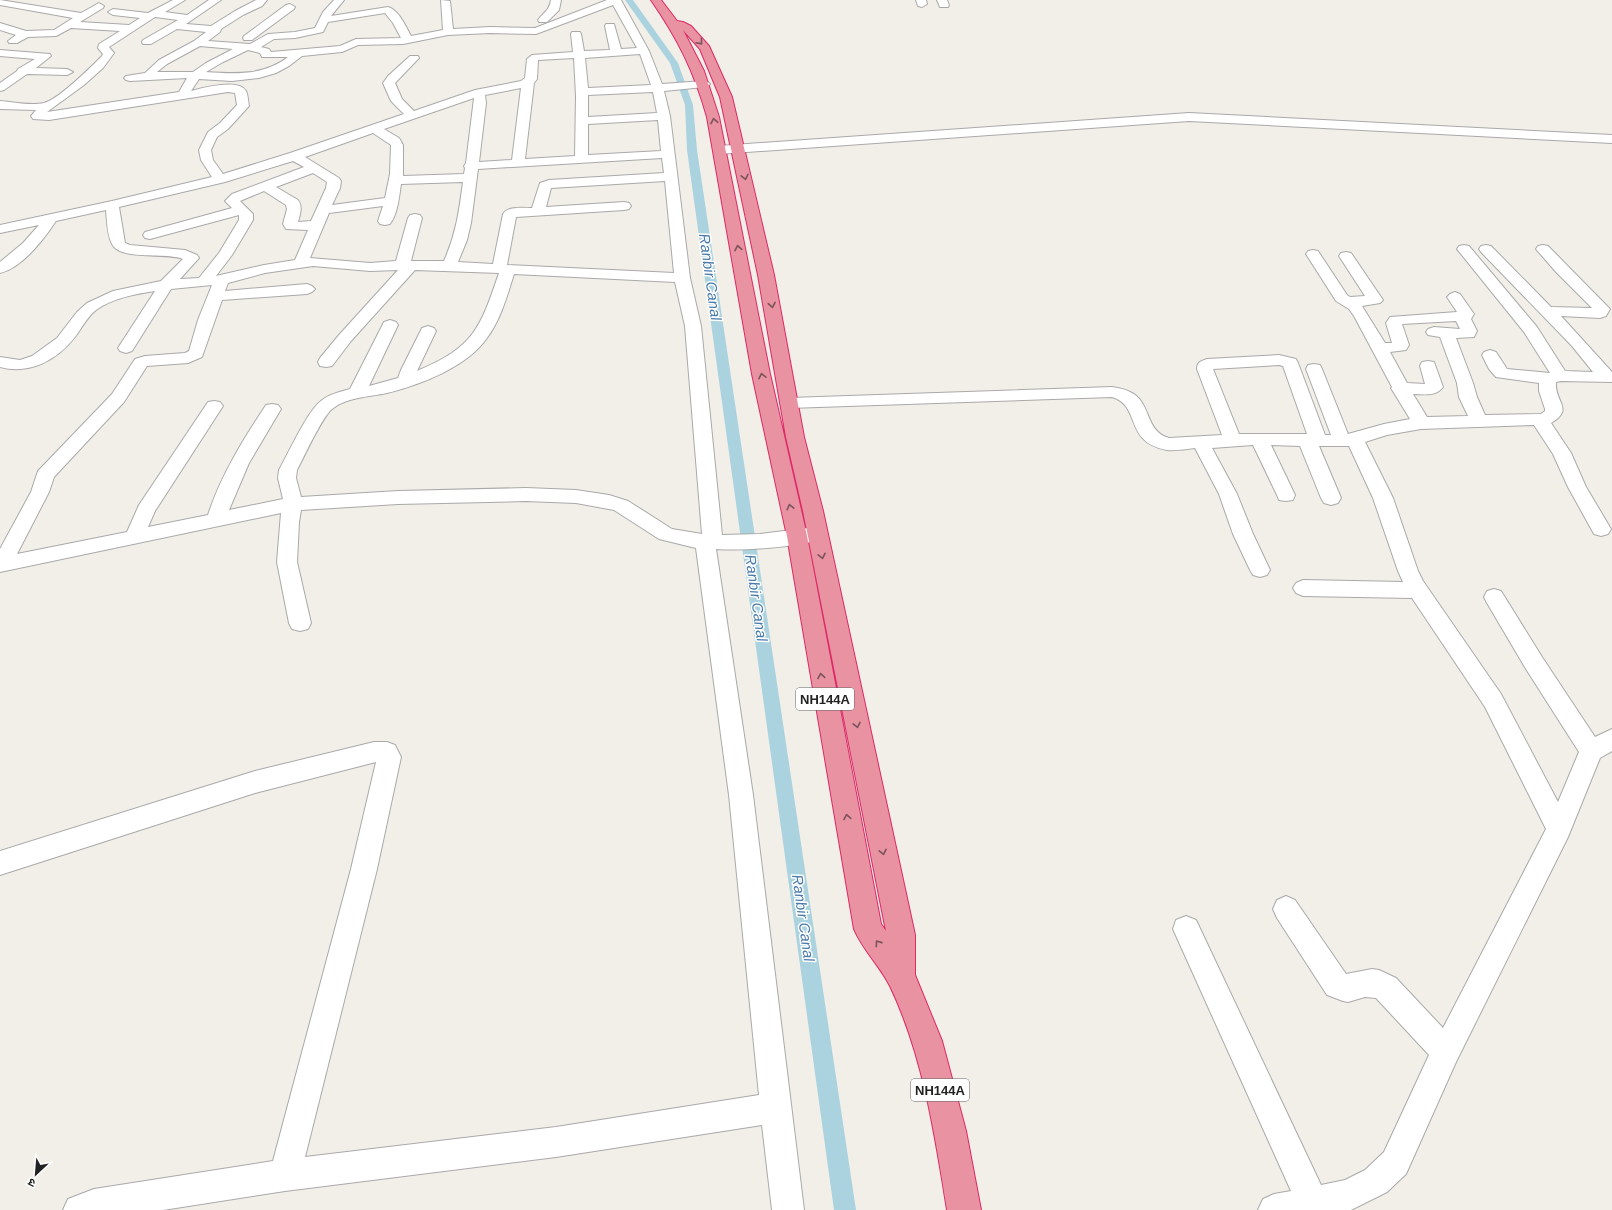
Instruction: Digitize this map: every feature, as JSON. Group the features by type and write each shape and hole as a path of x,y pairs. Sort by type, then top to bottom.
{"highway":[{"name":"NH144A","path":"658,1 669,17 693,60 697,85 714,117 761,374 807,535 901,935 900,975"},
{"path":"669,17 687,28 705,48 726,97 766,275 789,403"},
{"name":"NH144A","path":"789,403 795,436 807,535 868,929 900,975 927,1041 936,1071 950,1132 964,1210"}],"street":[{"path":"180,0 129,28 103,46 109,54 92,73 36,116 49,116 151,99 195,94 205,90 234,89 240,91 243,106 212,135 205,150 209,162 220,179"},
{"path":"147,42 189,18 216,0"},
{"path":"149,76 153,70 198,43 239,13 258,4 262,0"},
{"path":"184,95 186,86 196,75 216,62 245,47 272,36 295,35 321,30 328,12 339,0"},
{"path":"543,20 554,10 556,0"},
{"path":"198,43 245,47 264,51 267,55 342,49 356,42 395,42 448,32 502,30 530,31 542,29 616,0 644,51 658,88 664,116 682,278 692,326 709,542 741,795 775,1108 788,1210"},
{"path":"445,1 448,32"},
{"path":"4,2 56,10 82,16"},
{"path":"56,10 68,3"},
{"path":"0,26 12,31 26,34 52,34 59,32 100,6"},
{"path":"245,47 254,33 290,7"},
{"path":"324,20 388,10 398,22 408,40"},
{"path":"113,12 189,18"},
{"path":"502,18 502,30"},
{"path":"69,25 129,28"},
{"path":"175,26 254,33"},
{"path":"610,26 616,52"},
{"path":"373,42 374,30"},
{"path":"0,48 26,34"},
{"path":"576,34 580,54 582,92 583,121 581,158"},
{"path":"518,162 528,82 532,76 534,58 644,51"},
{"path":"0,53 46,56 0,88"},
{"path":"119,72 131,75 149,76 196,75 244,78 259,76 282,66 300,53"},
{"path":"412,115 398,102 389,86 389,80 414,58"},
{"path":"6,71 67,72"},
{"path":"92,73 107,73"},
{"path":"0,229 112,206 220,179 295,156 479,92 528,82"},
{"path":"582,92 697,85"},
{"path":"449,266 460,240 464,223 480,102 479,92"},
{"path":"0,105 48,106"},
{"path":"583,121 664,116"},
{"path":"719,150 1189,117 1612,139"},
{"path":"375,129 394,141 397,145 396,180 392,201 385,221"},
{"path":"396,180 470,172 518,162 668,154"},
{"path":"216,296 306,294 307,262 316,225 333,188 334,182 295,156"},
{"path":"203,282 225,255 241,231 247,217 242,210 232,202 233,199 314,168"},
{"path":"538,210 545,186 547,184 671,177"},
{"path":"599,207 602,180"},
{"path":"265,186 293,203 294,209 290,224 291,226 316,225"},
{"path":"323,210 392,201"},
{"path":"112,206 118,243 120,246 128,249 185,254 192,258 166,285 126,348"},
{"path":"300,623 287,562 289,522 293,503 287,478 288,470 321,410 329,403 357,392 385,388 406,382 452,360 480,338 492,317 504,269 510,214 514,212 538,210 624,206"},
{"path":"150,235 242,210"},
{"path":"0,269 24,252 51,218"},
{"path":"326,362 406,265 409,234 415,218"},
{"path":"1486,248 1609,377"},
{"path":"1464,249 1499,290 1530,330 1554,378"},
{"path":"1543,249 1602,309 1600,313 1546,311"},
{"path":"1313,254 1341,298 1354,306 1361,315 1380,348 1400,388 1421,423"},
{"path":"1346,256 1375,300 1346,302"},
{"path":"0,362 13,366 38,359 63,341 83,315 93,305 114,296 142,288 222,280 264,269 307,262 366,267 406,265 449,266 682,278"},
{"path":"1,565 40,492 45,475 118,398 141,363 145,361 188,358 196,354 206,320 222,280"},
{"path":"1380,348 1400,347 1402,345 1394,323 1399,319 1465,316 1466,314 1455,297"},
{"path":"1397,330 1466,334 1470,332 1462,317"},
{"path":"357,392 390,325"},
{"path":"406,382 409,370 428,331"},
{"path":"1446,333 1465,383 1468,397 1479,421"},
{"path":"1490,355 1497,369 1502,373 1554,378 1609,377"},
{"path":"1233,441 1205,369 1205,365 1279,360 1290,363 1331,498"},
{"path":"1400,388 1433,388 1434,383 1428,366"},
{"path":"1314,369 1348,440 1383,498 1408,571 1418,590 1493,701 1559,829"},
{"path":"789,403 1112,392 1121,393 1130,398 1135,405 1147,434 1154,440 1168,444 1260,439 1348,440 1384,430 1421,423 1545,418 1554,413 1554,403 1546,383 1554,378"},
{"path":"134,538 146,510 214,406"},
{"path":"216,520 226,490 250,444 272,409"},
{"path":"1539,419 1564,457 1577,487 1601,529"},
{"path":"1260,439 1286,495"},
{"path":"1201,443 1228,494 1243,534 1260,570"},
{"path":"1,565 134,538 246,512 293,503 357,498 542,495 590,499 620,505 665,534 686,540 709,542 807,535"},
{"path":"1303,588 1418,590"},
{"path":"1274,1210 1348,1195 1376,1181 1395,1163 1446,1052 1602,745 1534,663 1494,597"},
{"path":"0,862 256,782 374,752 387,752 389,757 364,869 285,1175"},
{"path":"1286,909 1337,985 1345,988 1370,983 1380,984 1386,988 1446,1052"},
{"path":"1186,929 1313,1202"},
{"path":"79,1210 94,1205 124,1205 285,1175 556,1142 775,1108"}],"waterway":[{"name":"Ranbir Canal","path":"629,0 674,63 689,105 692,150 845,1210"}]}
